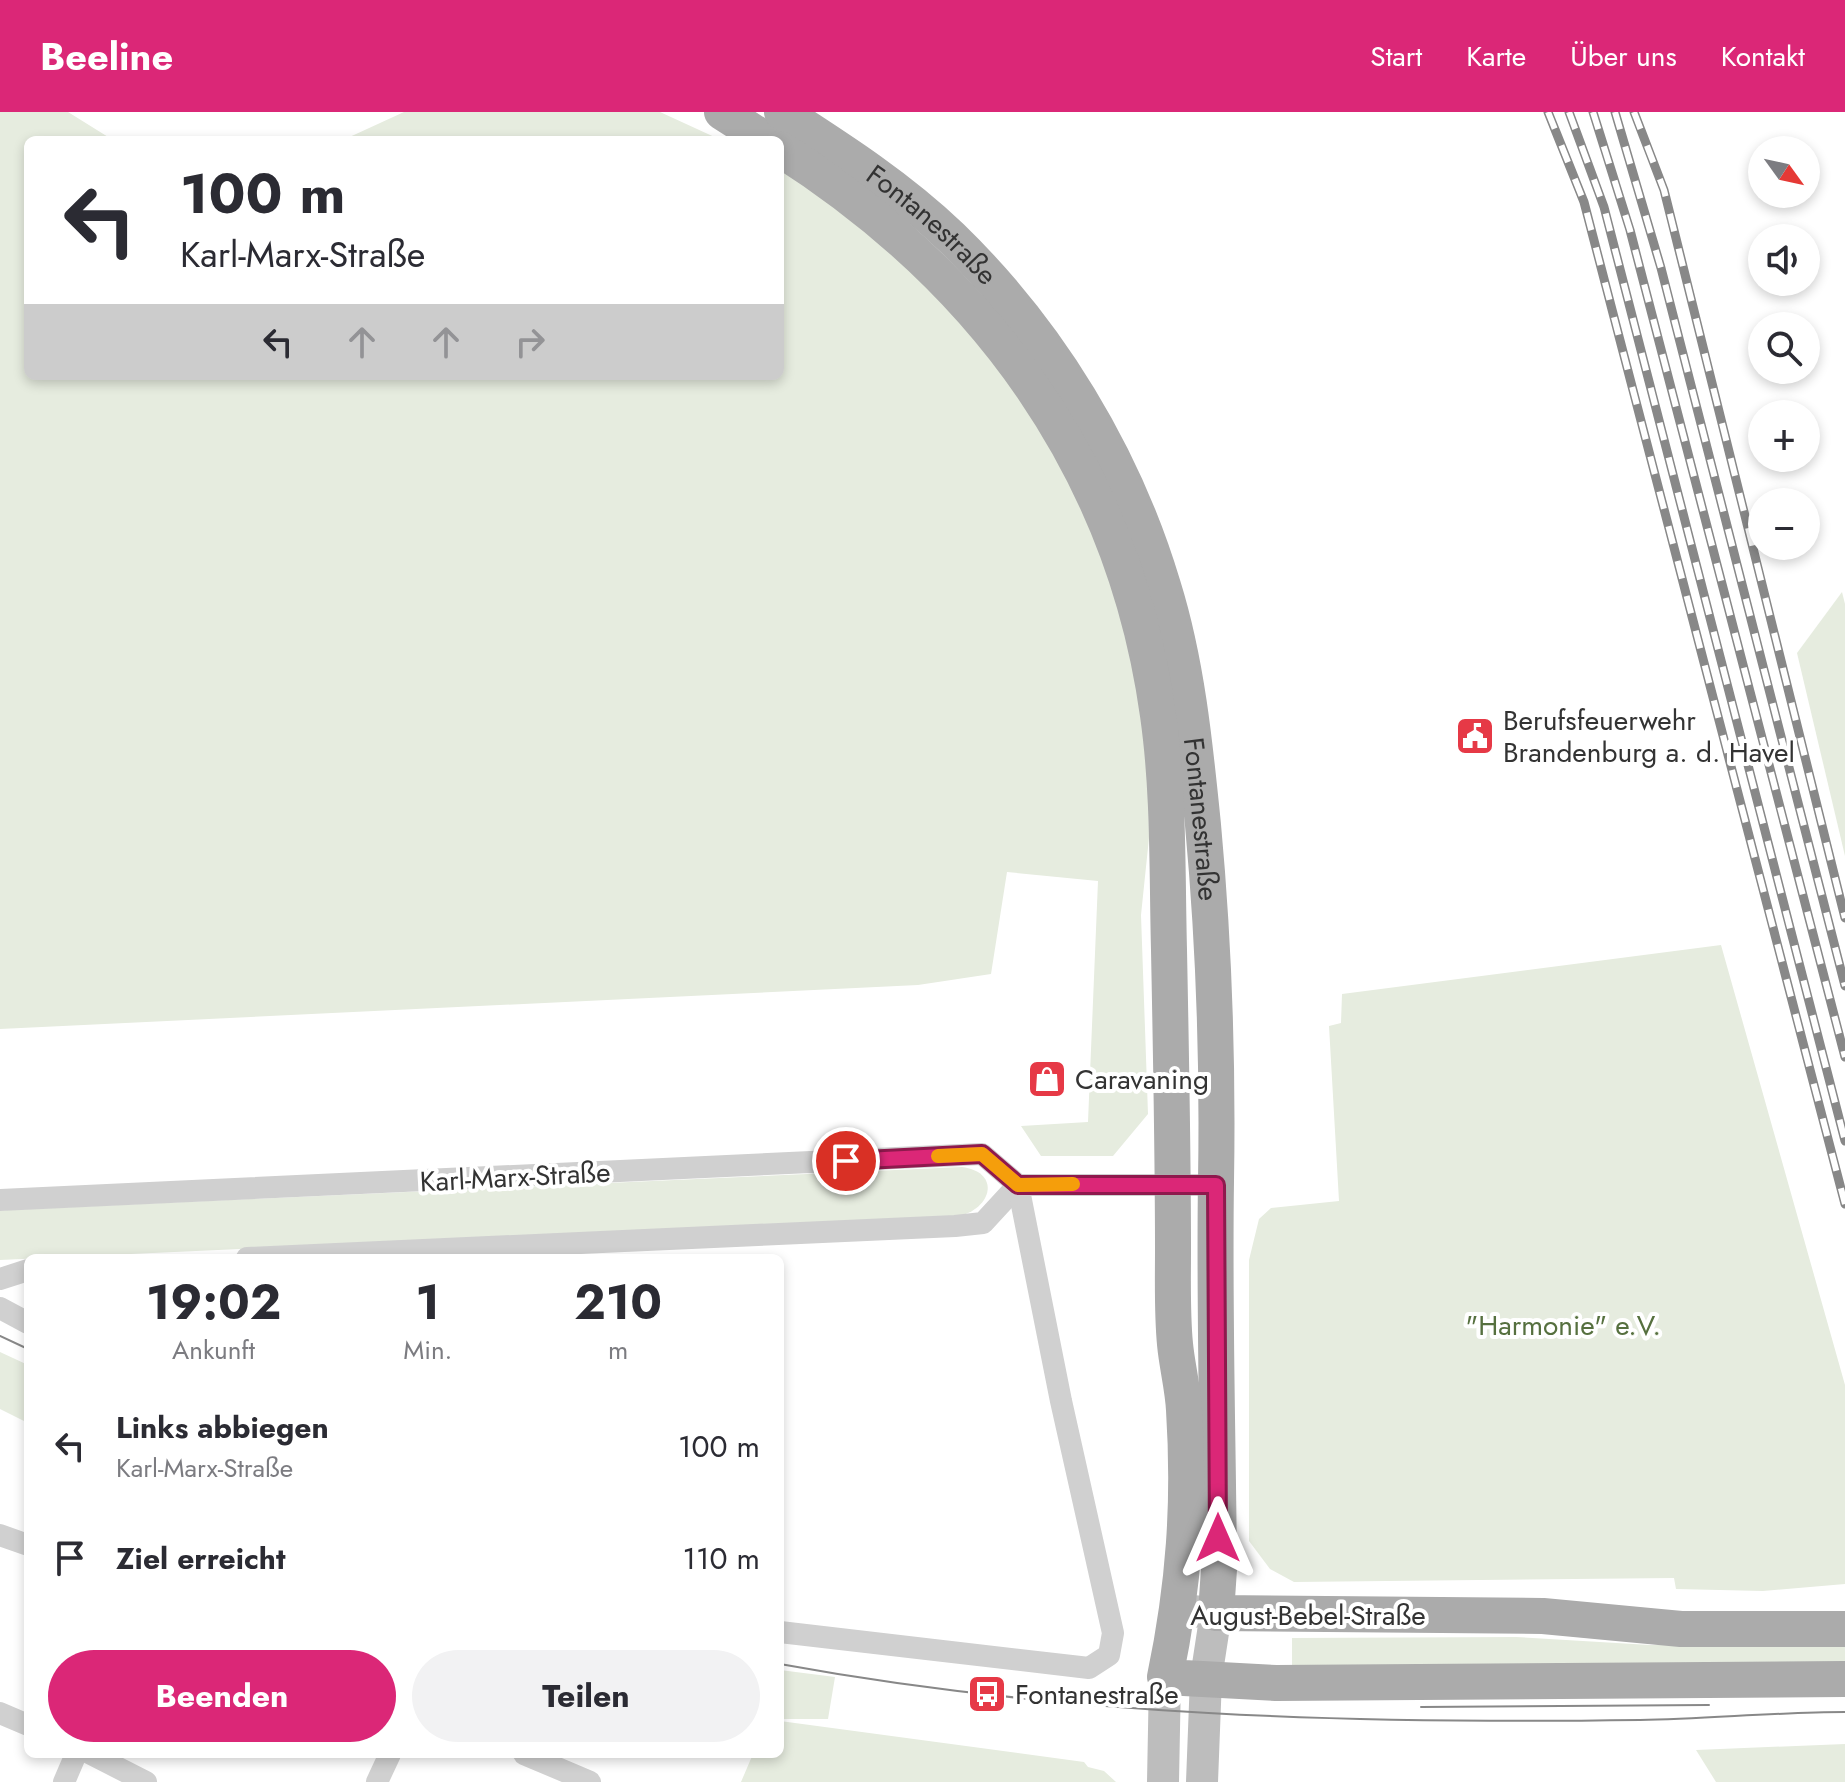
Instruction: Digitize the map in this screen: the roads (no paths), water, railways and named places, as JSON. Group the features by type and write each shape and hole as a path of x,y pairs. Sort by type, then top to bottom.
{"main road":[{"path":"722,112 760,136"},
{"name":"Fontanestraße","path":"782,112 895,189 978,265 1015,306 1066,377 1108,449 1136,512 1163,586 1176,635 1198,773 1214,971 1219,1569 1206,1678 1202,1782"},
{"name":"Fontanestraße","path":"784,152 877,216 925,258 983,320 1022,370 1067,440 1121,560 1147,652 1160,731 1173,1183 1173,1327 1185,1425 1185,1569 1179,1610"},
{"name":"August-Bebel-Straße","path":"1165,1677 1179,1610 1543,1616 1681,1629 1845,1629"},
{"path":"1163,1782 1165,1677 1276,1683 1845,1679"}],"street":[{"name":"Karl-Marx-Straße","path":"0,1200 982,1154 1018,1185"},
{"path":"336,1254 955,1226 983,1223 1018,1185 1216,1185"},
{"path":"784,1632 1089,1668 1109,1655 1113,1633 1061,1401 1018,1185"},
{"path":"0,1279 24,1271"},
{"path":"0,1308 24,1321"},
{"path":"0,1535 24,1544"},
{"path":"0,1713 24,1723"},
{"path":"64,1782 74,1758"},
{"path":"99,1758 146,1782"},
{"path":"377,1782 388,1758"},
{"path":"533,1758 590,1782"}],"tram line":[{"path":"0,1336 24,1347"},
{"path":"784,1665 886,1682 1101,1706 1316,1718 1532,1721 1845,1712"},
{"path":"1421,1707 1709,1705"}],"railway":[{"path":"1548,112 1584,202 1845,1204"},
{"path":"1569,112 1604,207 1845,1141"},
{"path":"1593,112 1630,230 1845,1057"},
{"path":"1615,112 1661,268 1845,986"},
{"path":"1634,112 1664,190 1845,918"}],"place":[{"name":"Berufsfeuerwehr Brandenburg a. d. Havel","path":"1475,736"},
{"name":"Caravaning","path":"1047,1079"},
{"name":"Fontanestraße","path":"987,1694"}],"park label":[{"name":"\"Harmonie\" e.V.","path":"1563,1325"}]}
